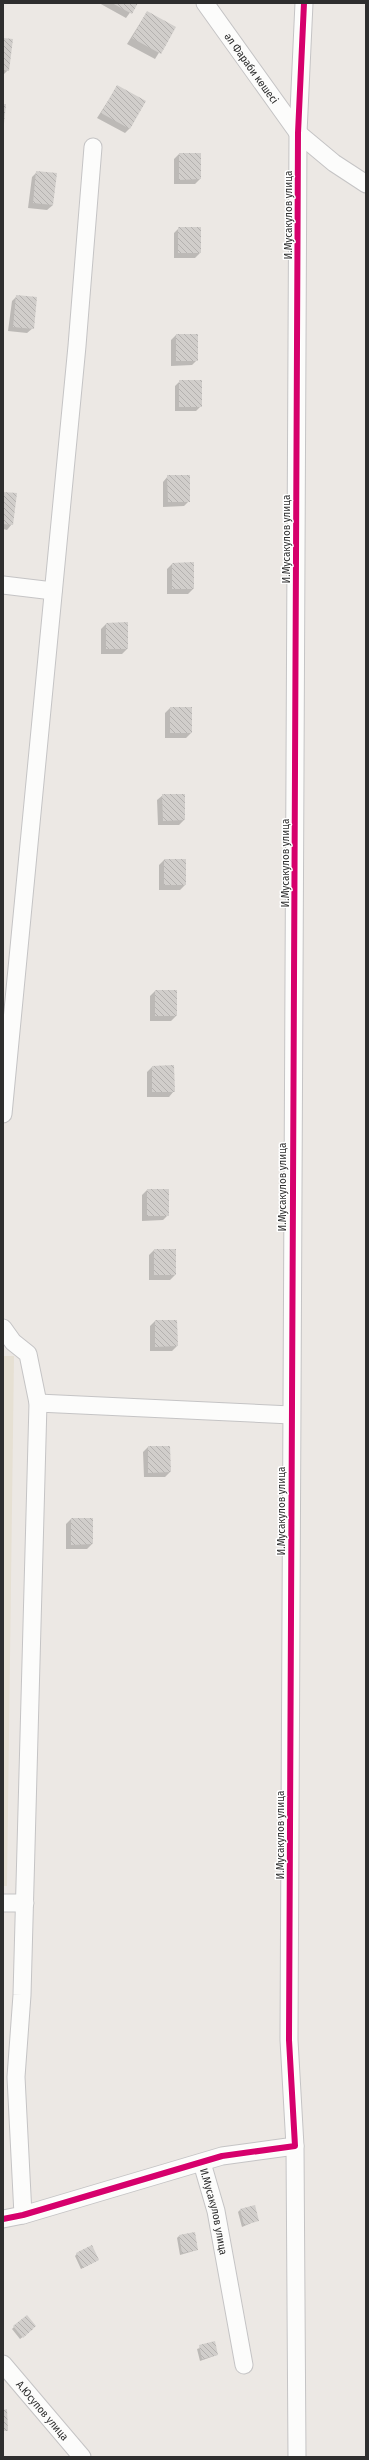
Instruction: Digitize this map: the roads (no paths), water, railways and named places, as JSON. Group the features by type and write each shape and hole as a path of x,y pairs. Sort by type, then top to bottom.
{"street":[{"name":"әл Фараби көшесі","path":"205,3 298,133 334,163 366,184"},
{"name":"И.Мусакулов улица","path":"244,2365 216,2211 202,2162 222,2156 295,2146 290,2040 291,1415 298,133 304,3"},
{"path":"3,1114 77,346 93,147"},
{"path":"3,585 53,591"},
{"path":"3,1328 13,1342 28,1354 38,1404 22,1995 16,2077 23,2215"},
{"path":"38,1404 291,1415"},
{"path":"3,1903 25,1903"},
{"path":"295,2146 297,2457"},
{"path":"3,2219 23,2215 202,2162"},
{"name":"А.Юсупов улица","path":"3,2364 82,2457"}]}
